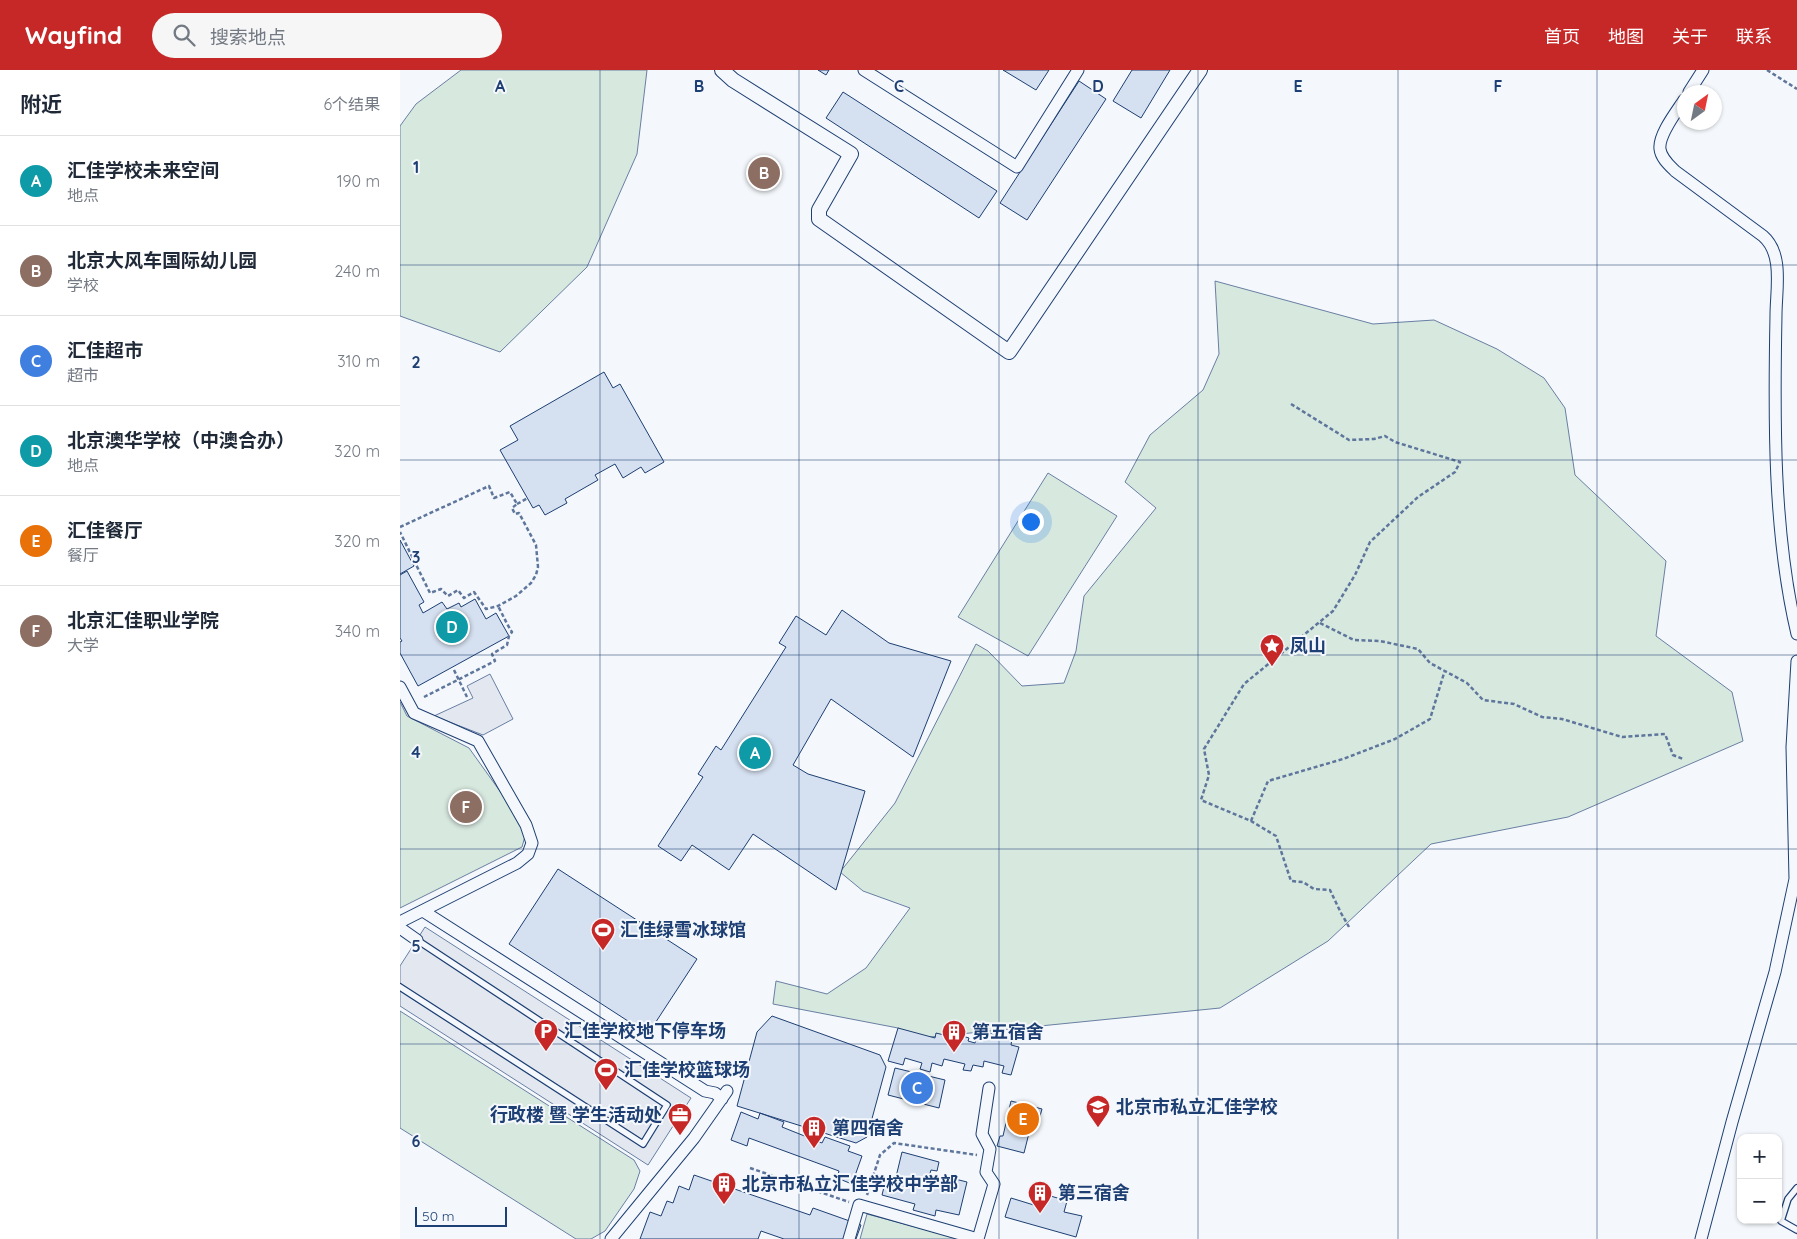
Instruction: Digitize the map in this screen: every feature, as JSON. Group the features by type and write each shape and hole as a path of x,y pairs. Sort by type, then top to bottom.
{"street":[{"path":"722,70 733,80 852,154 819,210 819,219 1008,352 1200,70"},
{"path":"864,70 1017,167 1078,70"},
{"path":"1694,85 1703,70"},
{"path":"1677,111 1664,132 1659,148 1665,161 1675,171 1770,242 1776,258 1777,488 1784,558 1797,634"},
{"path":"1701,1239 1775,972 1795,879 1792,747 1797,662"},
{"path":"400,687 414,713 478,741 526,826 532,843 528,854 517,863 400,922"},
{"path":"423,911 705,1091 724,1095 694,1138 611,1239"},
{"path":"400,928 417,940"},
{"path":"849,1239 859,1205 978,1239 994,1184 986,1172 990,1149 982,1134 989,1088"}],"lane":[{"path":"400,987 643,1144 667,1105 417,940"},
{"path":"1797,1188 1788,1199 1781,1221 1797,1230"}],"path":[{"path":"1767,70 1797,89"},
{"path":"1292,404 1349,440 1374,439 1385,436 1395,442 1460,462 1455,472 1418,498 1370,542 1355,576 1333,611 1244,684 1204,749 1209,775 1201,800 1251,821 1276,836 1290,882 1303,882 1314,889 1330,890 1349,927"},
{"path":"400,528 489,486 494,498 510,492 517,504"},
{"path":"400,532 430,593 441,589 448,596 458,590 464,598 474,592 486,609 498,606 516,596 531,583 536,575 538,567 536,545 519,513 514,514 512,508 528,498"},
{"path":"424,697 494,661 492,654 507,645 512,632 504,621 503,614 498,606"},
{"path":"1319,623 1354,640 1380,641 1418,649 1430,663 1467,683 1483,700 1514,704 1542,717 1562,719 1622,737 1665,734 1673,755 1683,759"},
{"path":"454,670 467,697"},
{"path":"1251,821 1268,781 1343,759 1395,740 1430,719 1445,670"},
{"path":"750,1168 859,1205 868,1194 880,1155 894,1143 989,1157"}],"shaded area":[{"path":"461,70 647,70 637,154 587,267 500,352 400,316 400,126 416,104"},
{"path":"1215,281 1373,324 1434,320 1497,349 1544,378 1565,408 1575,475 1666,561 1656,636 1732,692 1743,741 1568,817 1431,844 1328,941 1220,1008 920,1038 898,1028 773,1004 776,981 827,994 866,968 910,908 863,891 840,872 895,803 976,644 988,651 1022,686 1064,683 1076,651 1084,596 1156,508 1125,482 1150,435 1203,390 1219,354"},
{"path":"1048,473 1117,516 1028,656 958,617"},
{"path":"490,674 513,719 483,735 434,716 473,698 467,686"},
{"path":"400,702 407,716 469,748 527,829 522,847 400,908"},
{"name":"汇佳学校地下停车场","path":"425,927 691,1098 648,1165 400,1006 400,966"},
{"path":"400,1011 634,1160 640,1171 634,1189 605,1231 591,1239 576,1239 400,1128"},
{"path":"867,1214 960,1239 860,1239"}],"building":[{"path":"818,70 829,70 826,75"},
{"path":"1003,70 1049,70 1036,90"},
{"path":"1132,70 1170,70 1141,118 1113,101"},
{"path":"1079,81 1106,99 1027,220 1000,203"},
{"path":"843,92 997,191 979,218 826,118"},
{"path":"604,372 613,388 620,384 664,462 645,473 641,467 623,478 615,464 595,475 598,480 565,499 567,503 545,515 539,505 533,508 500,450 518,440 510,426"},
{"path":"400,540 414,566 400,574"},
{"path":"407,571 424,602 419,605 423,613 442,602 447,609 459,603 461,607 475,599 486,619 496,613 509,636 418,686 400,653 400,642 402,641 400,638 400,575"},
{"path":"842,610 889,643 951,661 913,757 831,699 793,765 808,774 865,791 836,890 753,834 729,870 692,845 681,861 658,846 703,777 698,774 716,746 721,750 786,647 779,643 796,616 826,635"},
{"name":"汇佳绿雪冰球馆","path":"558,869 697,959 648,1034 509,944"},
{"path":"772,1016 880,1055 886,1067 867,1137 856,1143 737,1106 757,1032"},
{"name":"第五宿舍","path":"898,1028 935,1038 936,1033 944,1035 945,1031 969,1038 968,1041 975,1043 977,1035 984,1037 986,1032 1012,1039 1011,1045 1019,1047 1011,1075 1002,1073 1004,1066 984,1061 983,1067 973,1065 971,1071 963,1070 965,1064 944,1059 942,1066 932,1063 930,1072 920,1069 922,1063 905,1058 903,1065 888,1061"},
{"path":"895,1068 945,1080 939,1108 888,1095"},
{"path":"1011,1101 1042,1109 1036,1130 1030,1129 1024,1153 997,1146 1000,1136 1003,1136"},
{"name":"第四宿舍","path":"741,1112 758,1119 760,1113 784,1122 782,1127 822,1143 825,1137 850,1146 848,1151 862,1156 852,1184 837,1178 839,1171 749,1138 747,1146 731,1140"},
{"path":"902,1152 939,1162 937,1171 931,1170 928,1180 941,1183 943,1176 967,1182 959,1215 936,1210 935,1216 913,1210 915,1204 882,1195 886,1179 895,1181"},
{"name":"北京市私立汇佳学校中学部","path":"694,1175 810,1215 813,1208 861,1225 856,1239 784,1239 761,1231 758,1239 640,1239 650,1212 661,1216 667,1201 673,1203 679,1186 689,1190"},
{"name":"第三宿舍","path":"1041,1193 1067,1201 1064,1212 1082,1216 1076,1237 1005,1217 1011,1198 1037,1206"}],"place":[{"name":"北京大风车国际幼儿园","path":"764,173"},
{"name":"北京澳华学校（中澳合办）","path":"452,627"},
{"name":"凤山","path":"1272,667"},
{"name":"汇佳学校未来空间","path":"755,753"},
{"name":"北京汇佳职业学院","path":"466,807"},
{"name":"汇佳绿雪冰球馆","path":"603,951"},
{"name":"汇佳学校地下停车场","path":"546,1052"},
{"name":"第五宿舍","path":"954,1053"},
{"name":"汇佳超市","path":"917,1088"},
{"name":"汇佳学校篮球场","path":"606,1091"},
{"name":"汇佳餐厅","path":"1023,1119"},
{"name":"北京市私立汇佳学校","path":"1098,1128"},
{"name":"行政楼 暨 学生活动处","path":"680,1136"},
{"name":"第四宿舍","path":"814,1149"},
{"name":"北京市私立汇佳学校中学部","path":"724,1205"},
{"name":"第三宿舍","path":"1040,1214"}]}
